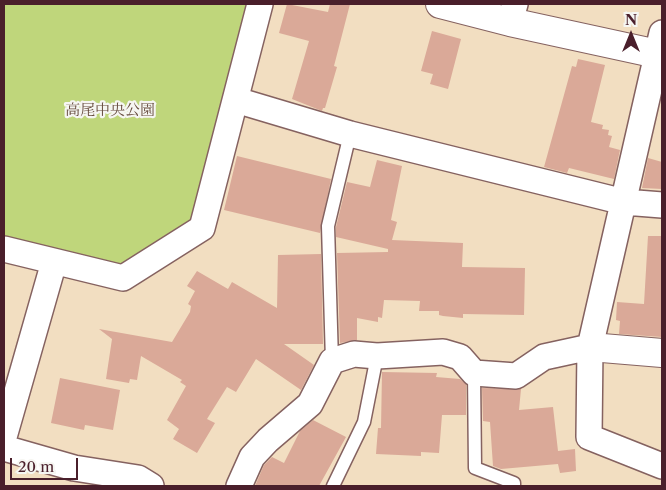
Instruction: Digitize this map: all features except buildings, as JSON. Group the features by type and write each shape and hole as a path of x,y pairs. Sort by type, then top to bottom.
{"street":[{"path":"4,249 123,278 202,228 260,4"},
{"path":"440,4 512,13 660,48 590,347 588,437 662,466"},
{"path":"236,100 350,134 624,202 662,206"},
{"path":"4,436 54,262"},
{"path":"239,486 252,457 268,440 310,404 332,361 354,354 377,356 443,352 460,357 474,373 516,376 544,357 590,347 662,353"},
{"path":"4,448 74,468 138,478 151,486"}],"lane":[{"path":"332,361 328,226 350,134"},
{"path":"333,486 364,422 377,356"},
{"path":"474,373 474,468 514,483 514,486"}],"green space":[{"name":"高尾中央公園","path":"4,4 246,4 191,224 124,266 4,236"}]}
